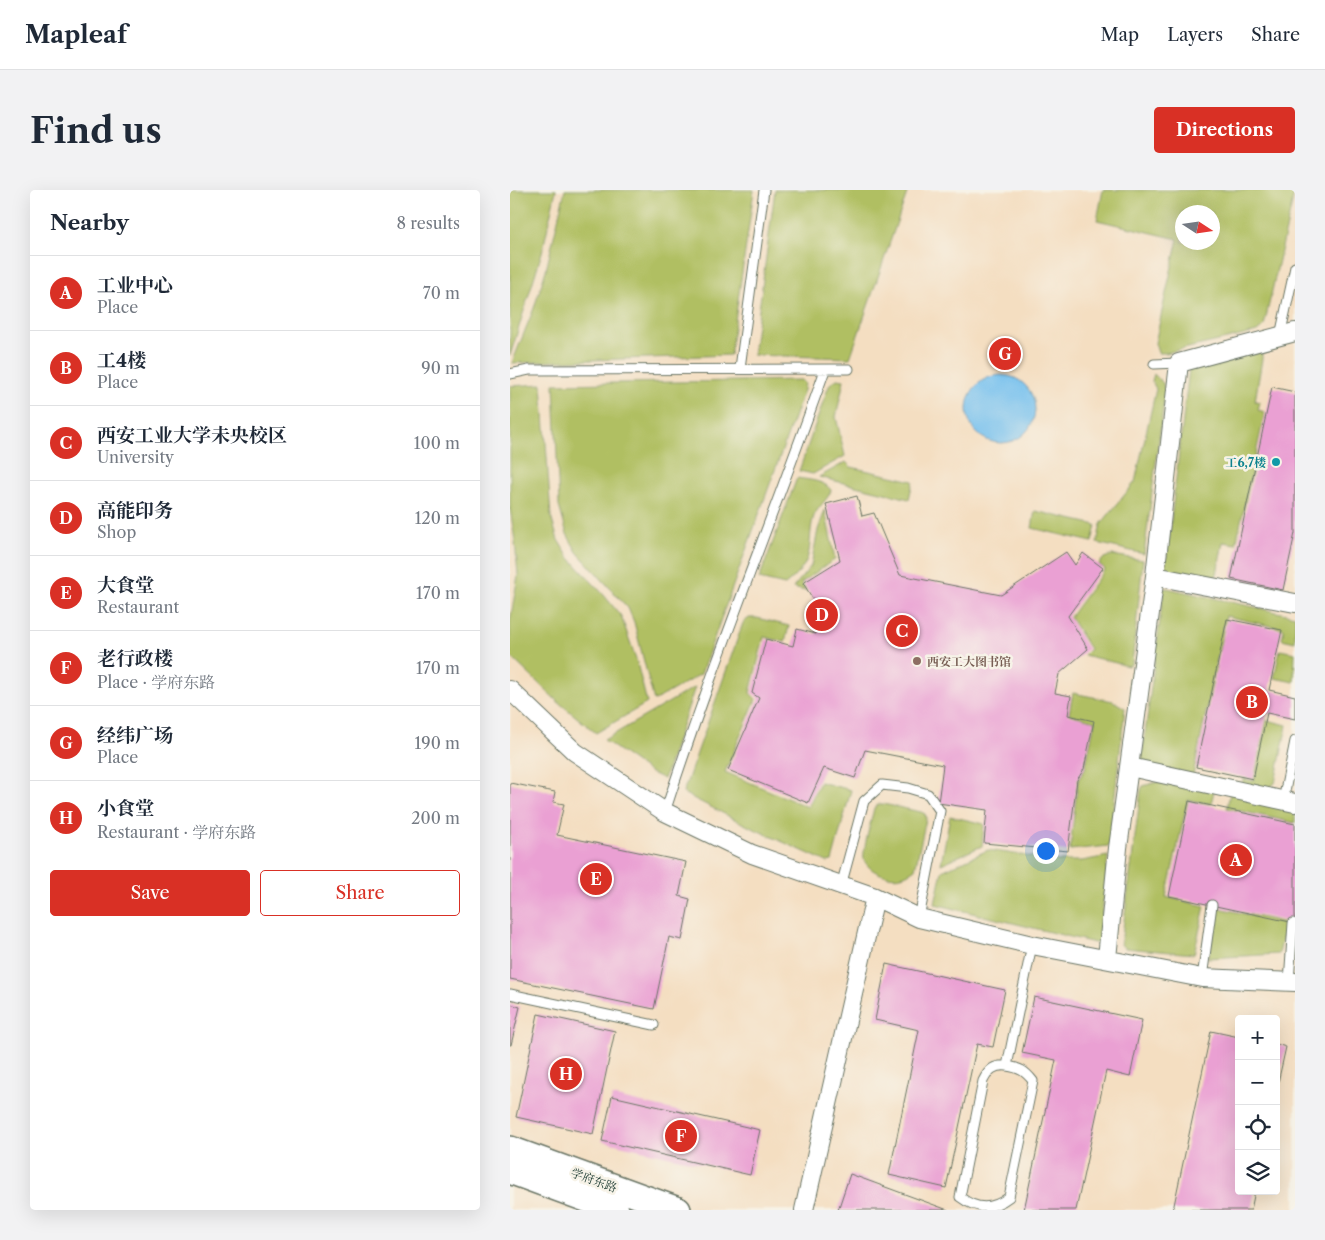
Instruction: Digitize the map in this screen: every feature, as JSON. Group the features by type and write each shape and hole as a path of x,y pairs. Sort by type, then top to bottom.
{"street":[{"path":"1107,958 1118,848 1155,576 1179,363 1288,334"},
{"path":"1155,576 1295,603"},
{"path":"510,690 575,752 665,812 752,854 875,898 919,918 1032,944 1202,978 1292,982"},
{"path":"1130,767 1289,802"},
{"path":"804,1210 875,898"},
{"name":"学府东路","path":"510,1149 678,1210"},
{"name":"学府东路","path":"510,1171 616,1210"}],"lane":[{"path":"740,368 764,190"},
{"path":"1288,334 1295,267"},
{"path":"1154,364 1179,363"},
{"path":"510,374 529,370 848,369"},
{"path":"665,812 712,674 789,472 825,370"},
{"path":"1289,802 1295,741"},
{"path":"841,886 864,801 882,785 908,788 928,794 940,811 919,918"},
{"path":"1202,978 1212,905"},
{"path":"1292,982 1293,923"},
{"path":"1007,1066 1032,944"},
{"path":"510,994 654,1025"},
{"path":"996,1065 1007,1066 1021,1068 1032,1082 1009,1197 1000,1204 990,1208 976,1206 960,1197 983,1081 988,1071 996,1065"}],"green space":[{"path":"510,190 556,190 543,249 510,356"},
{"path":"565,190 754,190 730,355 512,363 534,308 546,270"},
{"path":"775,190 908,190 850,358 753,355"},
{"path":"1103,190 1295,190 1264,326 1257,332 1166,353 1158,353 1155,343 1176,250 1220,250 1220,205 1175,205 1175,238 1097,220"},
{"path":"1254,350 1262,354 1255,401 1260,402 1258,410 1265,412 1236,544 1223,542 1217,574 1213,579 1165,571 1189,369"},
{"path":"1154,374 1163,383 1165,393 1144,554 1097,543 1101,524 1135,482 1156,389 1152,381"},
{"path":"837,379 844,380 836,417 845,456 813,474 799,471 827,391 830,384"},
{"path":"801,380 805,383 804,390 701,674 654,701 634,622 628,608 577,552 567,534 559,506 554,384"},
{"path":"542,384 551,517 558,540 568,556 621,616 636,659 647,703 596,733 557,701 510,656 510,622 518,575 510,508 510,386"},
{"path":"846,462 851,467 913,481 909,499 819,477"},
{"path":"797,478 820,482 831,490 814,516 807,560 800,571 785,585 759,579"},
{"path":"825,510 835,559 801,583 806,591 793,588 811,566 818,530"},
{"path":"1035,511 1096,525 1092,542 1032,528"},
{"path":"1112,555 1143,560 1132,664 1128,666 1084,655 1090,649 1070,617 1105,569 1099,564 1104,558"},
{"path":"1167,588 1295,616 1295,642 1282,639 1284,629 1226,616 1193,775 1141,764 1164,589"},
{"path":"749,618 757,618 789,626 785,642 764,637 750,693 756,699 725,772 808,807 820,782 851,790 832,861 827,862 750,827 683,793 743,623"},
{"path":"1280,650 1295,653 1294,682 1274,678"},
{"path":"695,687 664,779 651,773 604,740"},
{"path":"1073,693 1113,701 1125,708 1109,846 1070,850 1078,780 1085,769 1095,721 1069,714"},
{"path":"1267,720 1287,725 1275,783 1267,790 1242,786 1243,779 1254,781"},
{"path":"1157,782 1174,782 1214,791 1211,804 1188,800 1166,897 1205,906 1194,954 1124,948 1121,944 1141,790 1143,786"},
{"path":"1230,793 1295,807 1295,823 1227,808"},
{"path":"879,804 925,814 926,819 915,869 905,875 896,877 879,874 866,864 864,859 874,808"},
{"path":"950,816 984,824 982,846 941,864"},
{"path":"988,850 1060,861 1082,861 1108,856 1099,944 935,904 942,871"},
{"path":"1219,908 1286,923 1279,954 1208,958"}],"water":[{"path":"994,375 1008,375 1020,380 1030,390 1035,402 1035,416 1030,428 1020,438 1008,443 994,443 982,438 972,428 967,416 967,402 972,390 982,380"}],"building":[{"name":"工6,7楼","path":"1272,387 1295,392 1295,533 1283,590 1231,579"},
{"name":"西安工大图书馆","path":"857,496 862,516 874,513 900,575 1001,595 1066,552 1075,565 1083,553 1103,568 1068,616 1088,649 1059,674 1055,693 1071,696 1068,715 1094,721 1084,769 1077,780 1068,851 984,843 987,810 938,803 943,765 865,750 855,778 824,768 808,803 728,770 759,698 752,693 766,639 793,646 797,629 816,634 821,612 803,583 840,560 826,504"},
{"path":"1227,619 1282,630 1269,690 1295,696 1295,719 1267,713 1253,779 1196,767"},
{"path":"510,783 555,792 553,802 564,804 557,835 686,862 679,896 690,899 682,940 669,937 654,1009 510,979"},
{"path":"1189,801 1295,824 1295,923 1169,896"},
{"path":"886,964 1005,990 993,1047 977,1044 946,1188 889,1175 919,1030 875,1020"},
{"path":"1034,997 1142,1020 1130,1077 1106,1071 1076,1210 1024,1210 1056,1060 1022,1053"},
{"path":"510,1004 520,1007 511,1045 510,1045"},
{"path":"538,1014 615,1031 593,1134 516,1117"},
{"path":"1211,1031 1235,1036 1235,1195 1254,1195 1251,1210 1173,1210"},
{"path":"1280,1045 1286,1047 1280,1074"},
{"path":"612,1096 760,1130 750,1175 602,1141"},
{"path":"850,1174 948,1210 838,1210"}],"place":[{"name":"经纬广场","path":"1005,354"},
{"name":"工6,7楼","path":"1276,462"},
{"name":"高能印务","path":"822,615"},
{"name":"西安工业大学未央校区","path":"902,631"},
{"name":"西安工大图书馆","path":"917,661"},
{"name":"工4楼","path":"1252,702"},
{"name":"工业中心","path":"1236,860"},
{"name":"大食堂","path":"596,879"},
{"name":"小食堂","path":"566,1074"},
{"name":"老行政楼","path":"681,1136"}]}
